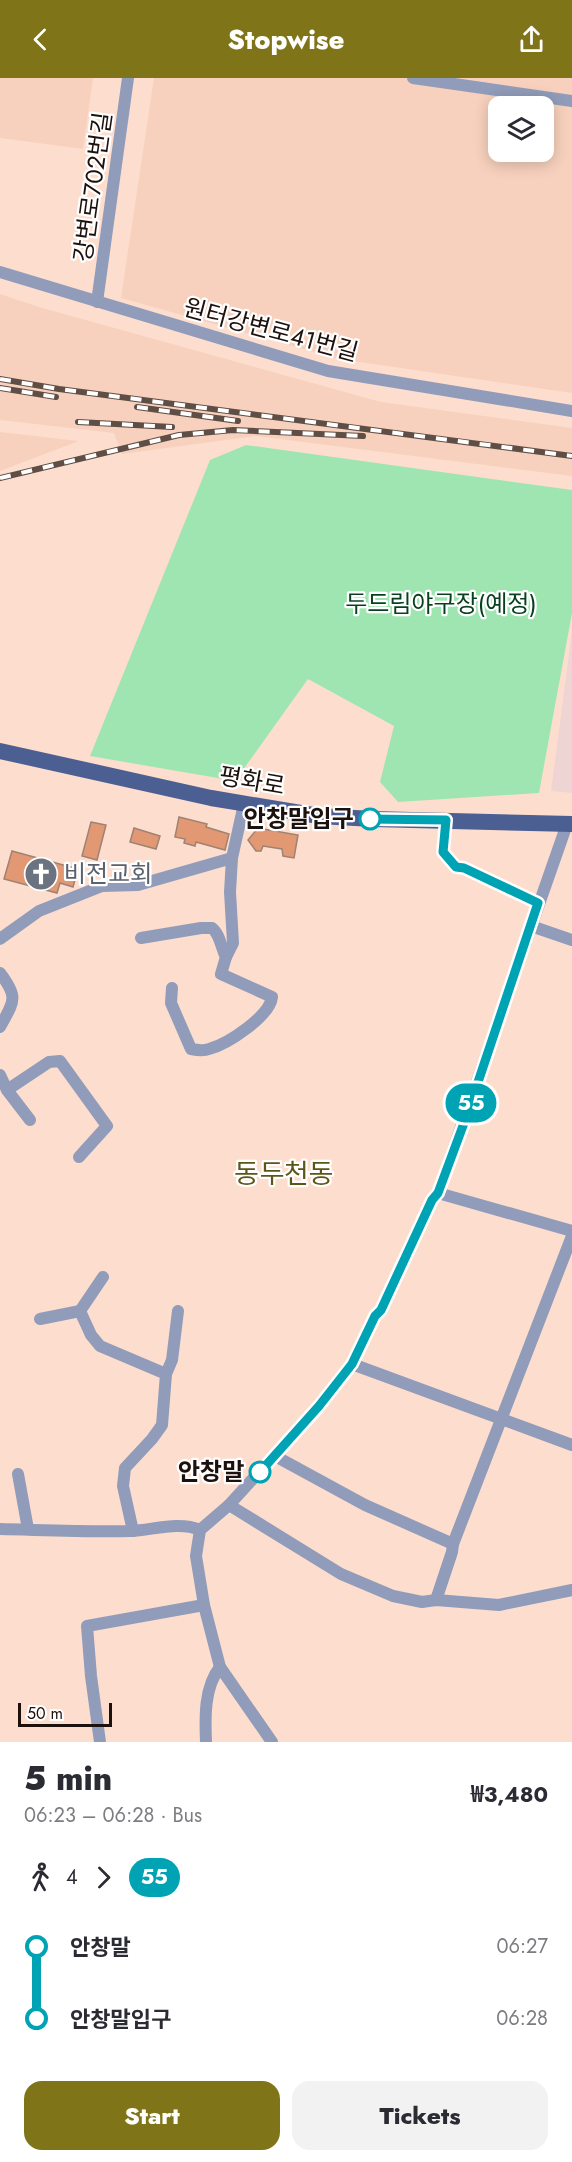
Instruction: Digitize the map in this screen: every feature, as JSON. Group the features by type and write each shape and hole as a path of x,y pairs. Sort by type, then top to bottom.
{"main road":[{"name":"평화로","path":"0,751 124,780 244,804 319,816 570,824"}],"street":[{"name":"강변로702번길","path":"97,302 128,78"},
{"path":"413,78 572,101"},
{"name":"원터강변로41번길","path":"0,272 328,371 572,411"},
{"path":"172,988 171,1003 190,1049 208,1050 228,1041 260,1018 272,1003 272,997 221,975 226,957 233,944 230,891 232,858 244,804"},
{"path":"446,820 443,852 456,867 464,868 538,903"},
{"path":"272,1742 220,1667 204,1605 195,1556 200,1530 228,1505 319,1406 352,1364 375,1316 381,1310 432,1200 438,1193 467,1115 538,903 570,824"},
{"path":"0,939 39,911 102,886 138,885 232,858"},
{"path":"531,926 572,940"},
{"path":"141,938 212,928 218,935 226,957"},
{"path":"0,973 12,989 14,998 0,1028"},
{"path":"7,1090 49,1062 60,1061 108,1126 79,1157"},
{"path":"0,1076 7,1090 30,1120"},
{"path":"438,1193 572,1231"},
{"path":"436,1600 453,1544 572,1236"},
{"path":"40,1319 80,1311 103,1277"},
{"path":"80,1311 91,1335 100,1346 166,1374"},
{"path":"133,1531 123,1486 125,1468 162,1425 166,1374 172,1360 178,1311"},
{"path":"352,1364 572,1445"},
{"path":"275,1456 365,1505 453,1544"},
{"path":"18,1474 28,1530"},
{"path":"228,1505 341,1574 393,1596 422,1602 436,1600 499,1605 572,1590"},
{"path":"0,1529 39,1532 133,1531 190,1526 200,1530"},
{"path":"100,1742 87,1626 204,1605"},
{"path":"206,1742 205,1716 213,1676 220,1667"}],"shaded area":[{"path":"0,78 93,78 83,149 0,138"},
{"path":"154,78 572,78 572,393 339,359 121,298"},
{"path":"0,294 39,307 381,402 572,428 572,476 256,436 122,454 114,433 0,420"},
{"path":"0,432 79,441 0,471"},
{"path":"572,631 572,793 551,791"}],"green space":[{"name":"두드림야구장(예정)","path":"246,445 572,490 572,613 539,793 398,802 380,782 394,726 308,679 235,781 90,756 210,460"}],"building":[{"path":"179,817 207,824 206,827 229,834 225,850 196,842 195,846 184,843 185,839 175,837"},
{"path":"91,822 106,825 97,860 82,856"},
{"path":"134,828 160,836 156,849 130,842"},
{"path":"258,828 298,835 294,858 283,856 282,849 263,846 261,851 256,851 248,840"},
{"name":"비전교회","path":"12,851 78,869 73,887 60,883 57,893 4,879"}],"railway":[{"path":"0,379 59,389 572,456"},
{"path":"0,388 56,397"},
{"path":"137,407 238,421"},
{"path":"78,422 172,427"},
{"path":"0,478 179,435 233,430 363,436"}],"bus line":[{"name":"55","path":"260,1472 319,1406 352,1364 375,1316 381,1310 432,1200 438,1193 467,1115 538,903 464,868 456,867 443,852 446,820 370,819"}],"place":[{"name":"안창말입구","path":"370,819"},
{"name":"비전교회","path":"41,874"},
{"name":"안창말","path":"260,1472"}],"district":[{"name":"동두천동","path":"284,1174"}]}
